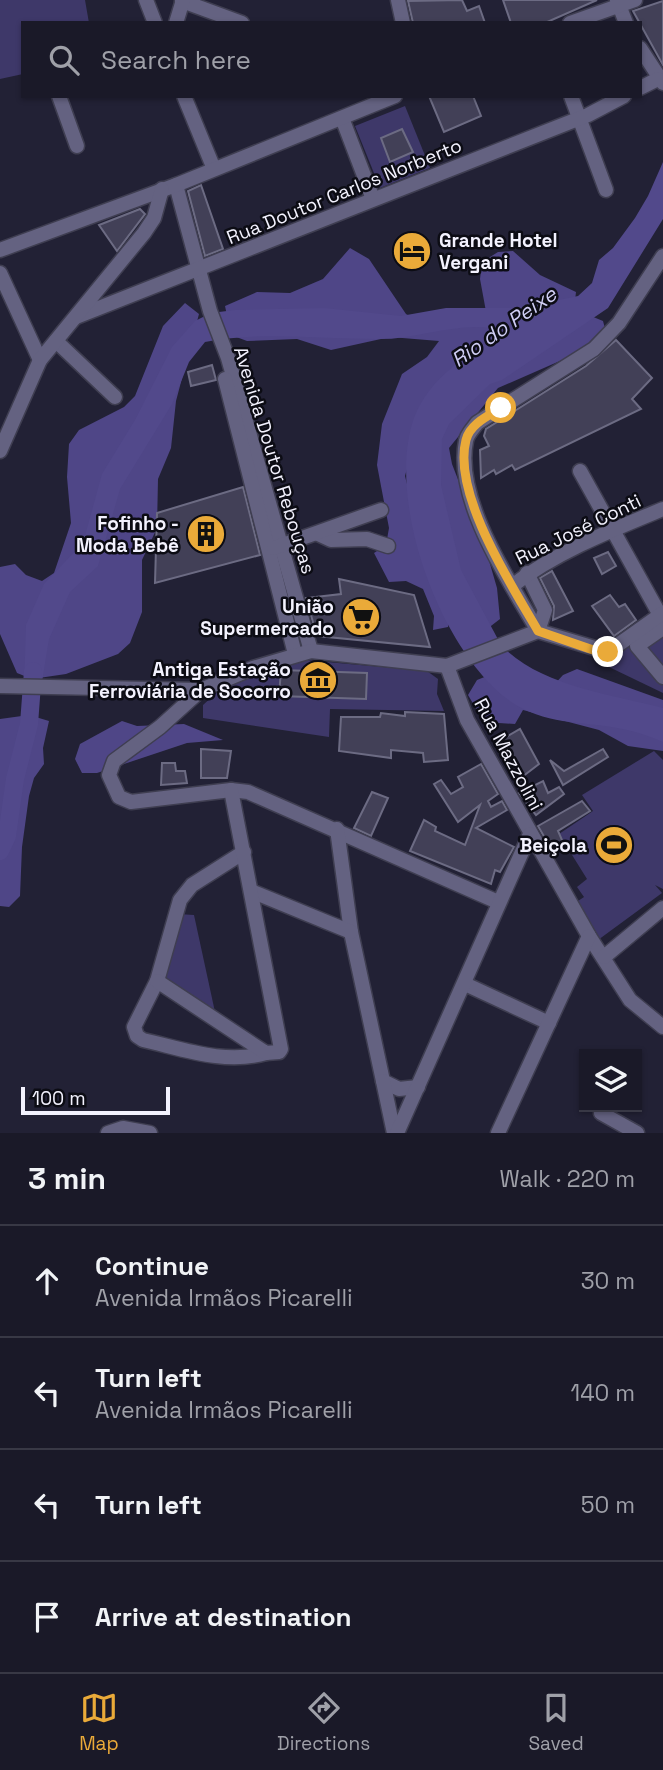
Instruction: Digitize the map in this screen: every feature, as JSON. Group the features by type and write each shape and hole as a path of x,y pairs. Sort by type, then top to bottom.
{"street":[{"path":"146,0 154,21"},
{"path":"398,0 403,21"},
{"path":"575,21 617,3 635,0"},
{"path":"177,21 183,1 235,21"},
{"path":"617,3 625,21"},
{"path":"642,51 660,81 642,87"},
{"path":"60,98 77,146"},
{"path":"185,98 214,169"},
{"path":"0,250 169,187 389,98"},
{"path":"572,98 606,190"},
{"name":"Rua Doutor Carlos Norberto","path":"76,317 579,118 620,98"},
{"path":"342,118 373,199"},
{"path":"169,187 198,270"},
{"path":"0,450 40,360 155,218 169,187"},
{"path":"538,631 487,539 476,511 466,477 466,438 477,423 594,349 619,323 663,256"},
{"name":"Avenida Doutor Rebouças","path":"198,270 219,341 219,359 238,410 276,548 286,591 295,654"},
{"path":"0,273 40,360"},
{"path":"99,286 102,298 110,304"},
{"path":"56,341 115,397"},
{"path":"580,471 662,619"},
{"name":"Rua José Conti","path":"512,586 527,573 611,531 663,509"},
{"path":"276,548 381,510"},
{"path":"318,534 331,540 367,539 388,546"},
{"path":"527,573 545,610 538,631"},
{"name":"Avenida Doutor Rebouças","path":"286,591 311,651"},
{"path":"0,686 201,690 295,654 311,651 452,664 538,631 602,653 662,619"},
{"path":"662,619 636,646 663,677"},
{"name":"Rua Mazzolini","path":"452,664 467,720 589,936 630,999 651,1020 663,1027"},
{"path":"201,690 160,727 114,761 110,775 119,797 131,802 231,790 268,799 498,902"},
{"path":"154,691 164,708 160,727"},
{"path":"231,790 244,852 281,1049 276,1054 266,1053 237,1059 221,1058 143,1040 137,1036 134,1027 157,981 180,900 191,885 244,852"},
{"path":"337,829 351,932 396,1133"},
{"path":"396,1133 530,834"},
{"path":"251,891 351,932"},
{"path":"604,957 663,908"},
{"path":"498,1133 589,936"},
{"path":"157,981 266,1053"},
{"path":"465,984 549,1023"},
{"path":"383,1081 399,1089 418,1087"},
{"path":"601,1114 637,1133"},
{"path":"108,1133 123,1128 150,1133"}],"shaded area":[{"path":"0,0 85,0 89,21 21,21 21,74 0,79"},
{"path":"405,106 430,168 380,188 355,126"},
{"path":"350,248 369,259 406,314 422,323 487,317 480,279 482,262 498,252 513,251 540,275 576,292 574,309 603,321 607,336 594,346 498,388 449,448 452,464 488,557 497,588 500,619 487,629 465,608 415,439 405,476 422,545 450,610 448,627 433,630 434,616 423,589 406,581 389,582 374,553 386,545 389,528 377,465 382,424 402,374 427,357 439,341 390,337 331,350 297,339 247,341 231,335 225,306 257,292 290,293 323,279"},
{"path":"185,303 199,314 176,401 171,448 158,479 157,528 142,560 142,612 130,643 118,654 66,674 32,679 17,673 0,634 0,567 15,564 26,575 42,581 54,573 71,523 67,477 69,444 79,430 124,407 135,396 163,326"},
{"path":"663,622 663,693 609,667 619,653"},
{"path":"282,658 427,671 438,679 437,694 444,711 330,709 329,737 203,718 203,705 225,685"},
{"path":"577,669 663,700 663,751 628,746 599,730 523,710 515,724 484,722 468,695 477,680 492,674 553,686 563,675"},
{"path":"29,715 49,721 43,748 44,764 34,778 29,796 22,847 20,896 9,907 0,906 0,719"},
{"path":"122,721 137,726 184,724 223,740 187,743 97,773 82,773 75,759 80,744"},
{"name":"Beiçola","path":"654,751 663,760 663,889 655,885 662,893 598,940 575,903 584,897 577,887 587,879 559,834 593,811 582,795"},
{"path":"178,914 194,915 215,1012 161,979"}],"water":[{"name":"Rio do Peixe","path":"663,162 663,219 608,308 502,380 490,384 449,424 442,439 441,485 461,570 501,645 517,659 555,679 599,693 663,708 663,742 629,730 563,721 523,709 485,678 461,647 441,611 413,530 407,490 407,452 414,418 430,390 452,367 505,331 489,328 458,328 393,338 270,336 205,342 189,362 172,404 120,489 98,566 70,592 49,639 41,688 24,688 26,625 44,584 83,543 102,474 135,420 172,347 195,321 211,313 235,310 324,308 401,316 446,308 520,308 578,296 592,283 599,260 613,248 635,218"}],"building":[{"path":"462,0 467,11 479,6 484,21 413,21 408,1"},
{"path":"503,0 597,0 550,21 510,21"},
{"path":"663,1 663,65 642,27 642,21 639,21 633,11"},
{"path":"430,98 474,98 481,116 444,132"},
{"path":"402,129 413,152 390,162 381,138"},
{"path":"201,185 223,249 205,256 188,191"},
{"path":"140,209 145,214 117,251 99,225"},
{"path":"616,340 652,378 632,399 641,409 515,470 512,465 496,474 494,470 481,478 480,450 489,446 484,436 486,429 586,366"},
{"path":"212,365 216,380 191,386 188,372"},
{"name":"Fofinho - Moda Bebê","path":"243,487 260,555 155,583 157,513"},
{"path":"608,552 616,566 602,574 594,558"},
{"path":"552,571 573,611 553,620 554,606 540,578"},
{"name":"União Supermercado","path":"339,579 414,595 430,647 317,636 306,598 341,594"},
{"path":"610,595 619,607 625,604 636,620 614,636 592,606"},
{"path":"281,670 367,673 366,699 279,696"},
{"path":"405,712 444,714 448,760 424,762 423,753 391,750 391,758 339,751 341,717 380,717 381,713 405,716"},
{"path":"520,729 539,764 522,777 501,740"},
{"path":"201,749 231,751 227,778 201,778"},
{"path":"603,749 608,757 563,785 550,760 564,771"},
{"path":"162,763 175,763 176,771 185,771 187,783 161,785"},
{"path":"481,764 498,794 488,801 491,807 502,801 507,810 476,828 514,847 500,872 495,870 491,884 410,851 424,820 436,827 435,831 465,845 480,805 458,822 434,784 441,780 451,794 463,787 458,777"},
{"path":"543,781 548,793 559,787 564,794 536,815 519,793"},
{"path":"372,792 388,798 371,836 354,828"},
{"path":"582,801 590,811 558,831 565,847 553,852 538,826"}],"waterway":[{"path":"0,851 7,836 15,779 29,724 33,671"}],"place":[{"name":"Grande Hotel Vergani","path":"412,251"},
{"name":"Fofinho - Moda Bebê","path":"206,534"},
{"name":"União Supermercado","path":"361,617"},
{"name":"Antiga Estação Ferroviária de Socorro","path":"318,680"},
{"name":"Beiçola","path":"614,845"}],"route":[{"path":"501,408 477,423 466,438 464,455 466,477 487,539 538,631 602,653 608,652"}]}
